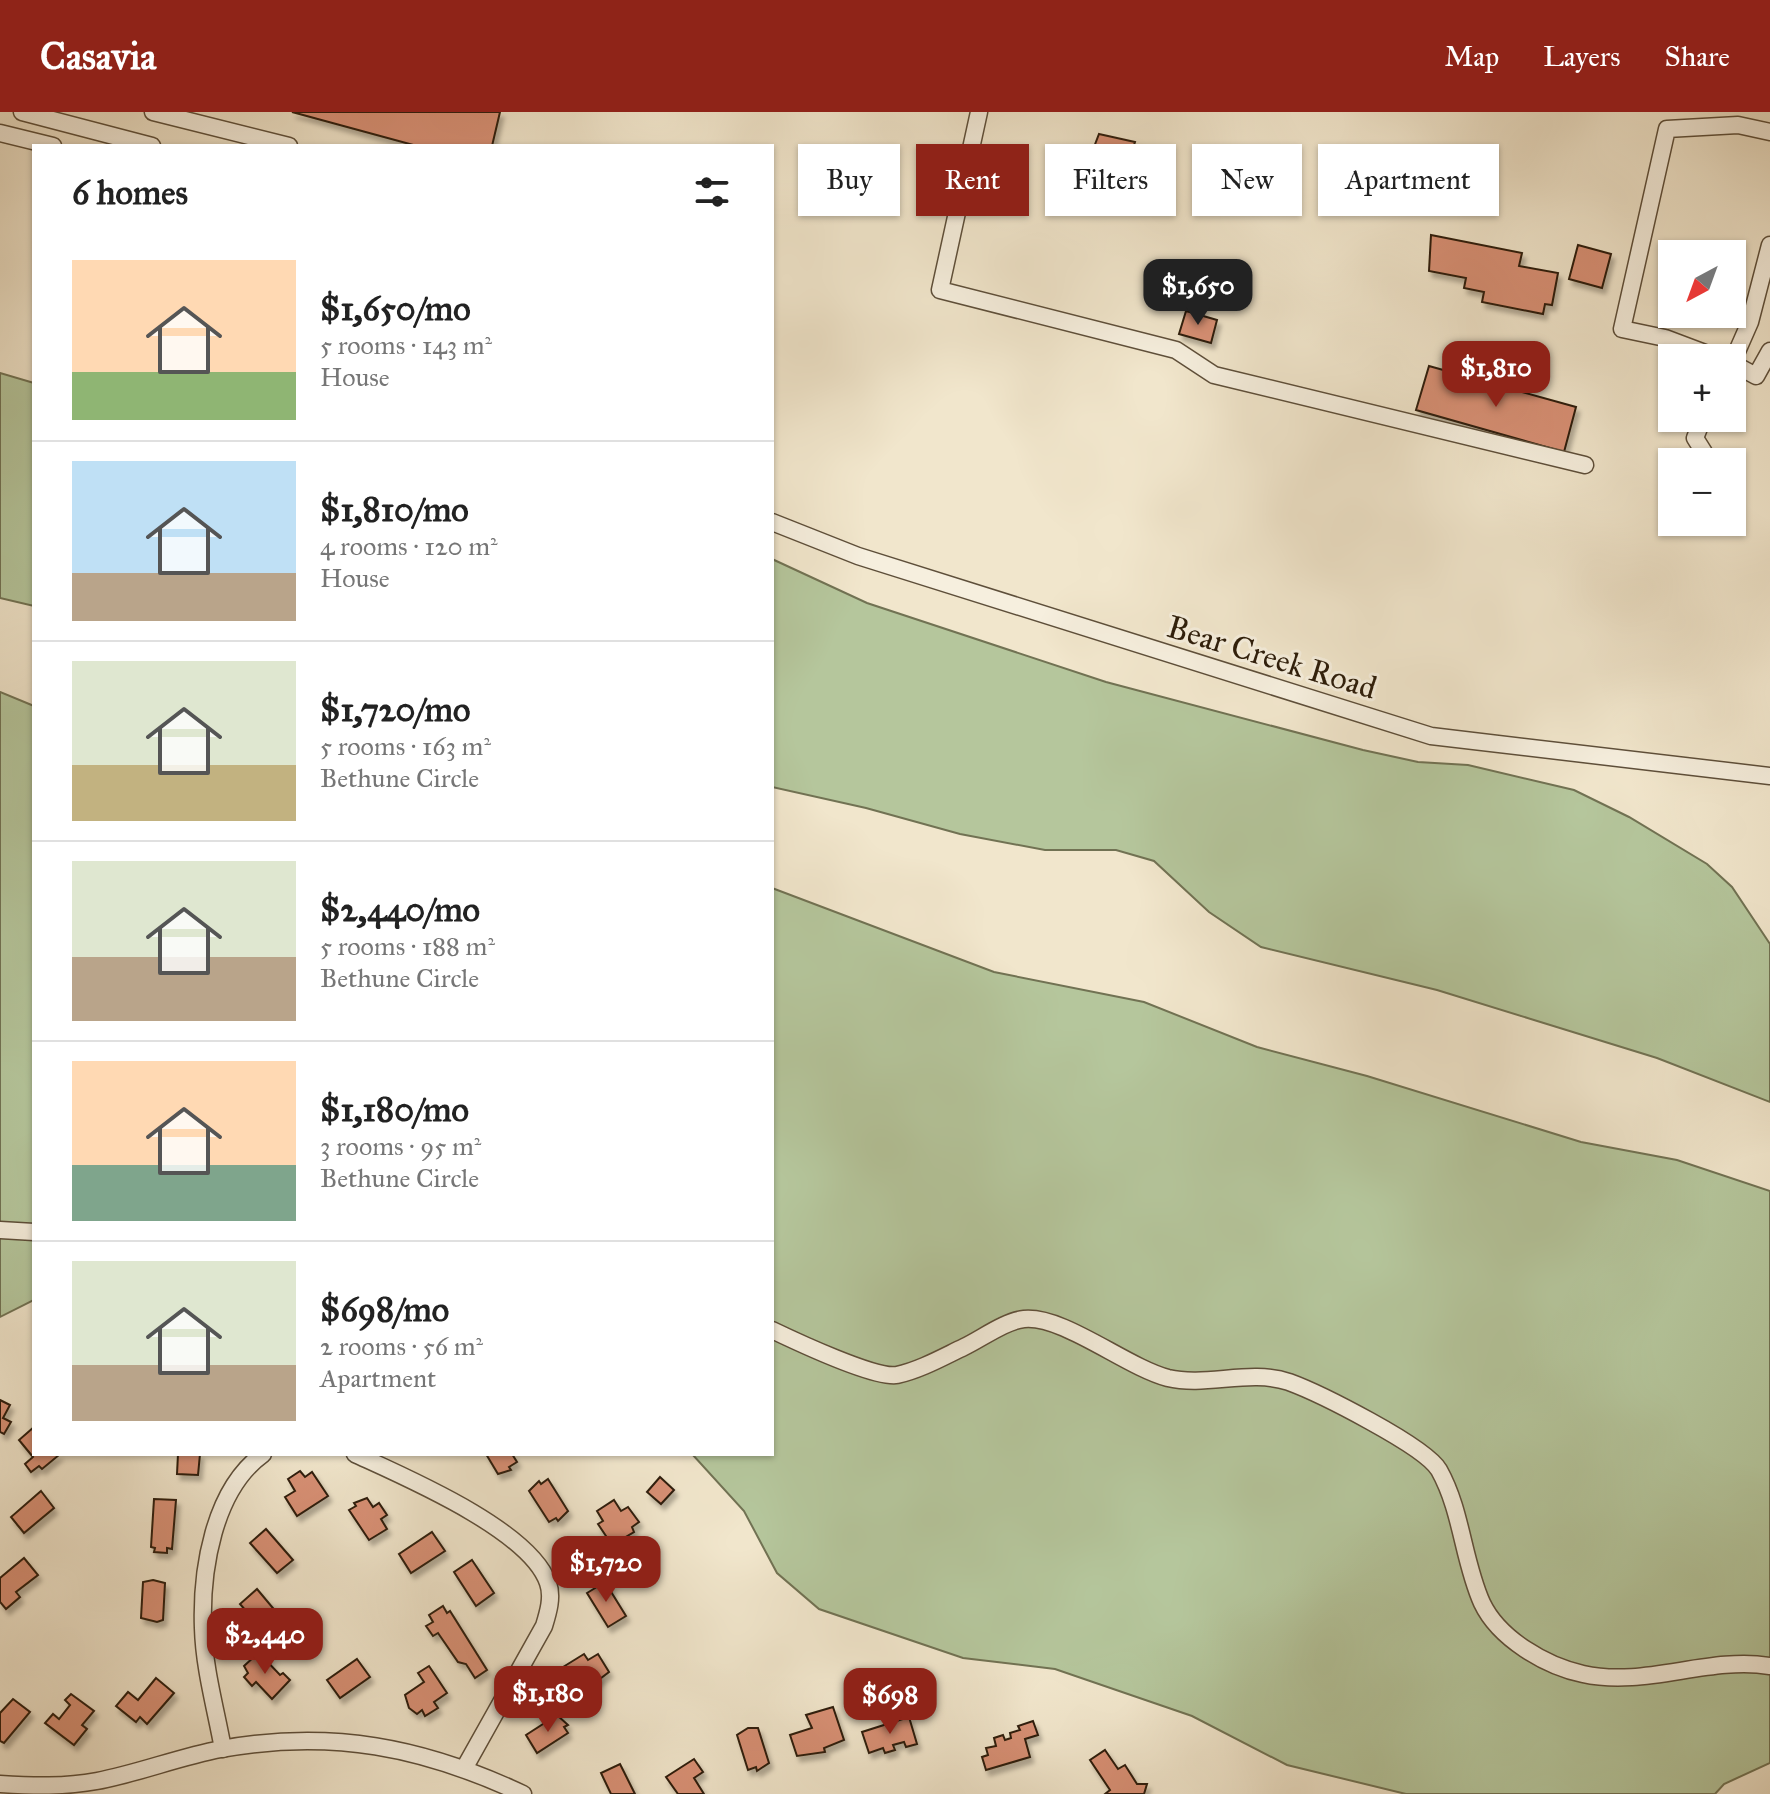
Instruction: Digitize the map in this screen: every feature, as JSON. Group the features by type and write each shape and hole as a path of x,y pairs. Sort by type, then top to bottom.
{"street":[{"path":"22,112 144,144"},
{"path":"153,112 281,144"},
{"path":"979,112 940,290 1176,350 1214,375 1585,465"},
{"path":"1681,344 1622,329 1667,129 1738,125 1770,132"},
{"path":"0,133 45,144"},
{"path":"1740,344 1750,322 1770,245"},
{"path":"1746,371 1756,376 1770,351"},
{"name":"Bear Creek Road","path":"774,523 858,556 1431,736 1770,776"},
{"path":"0,1230 32,1232"},
{"path":"774,1331 817,1351 894,1376 933,1362 1022,1319 1047,1320 1139,1368 1172,1379 1253,1377 1288,1382 1409,1443 1438,1468 1460,1522 1483,1604 1528,1653 1584,1674 1637,1676 1748,1662 1770,1666"},
{"path":"223,1749 203,1629 204,1579 221,1514 234,1485 261,1456"},
{"path":"359,1456 411,1480 518,1543 536,1560 549,1585 550,1605 544,1626 465,1767"},
{"path":"0,1784 47,1787 97,1781 223,1749 285,1740 313,1740 393,1748 465,1767 523,1794"}],"green space":[{"path":"0,373 32,382 32,606 0,598"},
{"path":"774,560 867,603 1106,682 1363,750 1418,762 1468,765 1574,790 1629,817 1707,864 1732,887 1770,944 1770,1102 1657,1058 1437,990 1261,947 1209,912 1154,861 1116,850 1045,850 960,834 774,787"},
{"path":"0,692 32,705 32,1301 0,1317"},
{"path":"774,889 994,972 1144,1002 1257,1047 1367,1076 1581,1142 1677,1160 1770,1191 1770,1763 1724,1784 1715,1794 1406,1794 1287,1765 1192,1716 1055,1669 963,1658 819,1609 777,1573 744,1511 694,1456 774,1456"}],"building":[{"path":"292,112 500,112 492,144 410,144"},
{"path":"1099,134 1135,142 1134,144 1095,144"},
{"path":"1431,235 1522,253 1519,266 1558,273 1552,305 1545,304 1543,314 1482,302 1484,292 1464,288 1466,278 1429,271"},
{"path":"1578,245 1611,254 1602,288 1569,279"},
{"path":"1186,311 1217,320 1211,343 1179,334"},
{"path":"1429,366 1576,407 1564,452 1416,410"},
{"path":"0,1400 10,1405 3,1418 11,1422 4,1434 0,1432"},
{"path":"32,1429 32,1456 19,1440"},
{"path":"58,1456 42,1469 39,1466 31,1472 25,1464 33,1457"},
{"path":"178,1456 200,1456 198,1475 177,1474"},
{"path":"487,1456 513,1456 517,1462 509,1467 511,1470 498,1474"},
{"path":"300,1471 305,1477 312,1472 328,1496 297,1516 285,1497 295,1491 288,1479"},
{"path":"660,1477 674,1490 661,1504 647,1492"},
{"path":"548,1479 568,1511 558,1521 556,1518 549,1522 529,1491 539,1481 541,1484"},
{"path":"41,1491 54,1508 24,1533 11,1517"},
{"path":"367,1498 373,1507 379,1503 387,1515 381,1519 387,1529 369,1540 349,1510 356,1506 354,1503"},
{"path":"154,1499 176,1500 172,1549 167,1548 167,1553 154,1552 155,1548 151,1547"},
{"path":"614,1500 621,1511 628,1507 639,1522 632,1527 634,1532 612,1545 598,1524 603,1521 597,1511"},
{"path":"266,1529 293,1560 277,1573 250,1543"},
{"path":"432,1532 445,1551 411,1573 399,1554"},
{"path":"24,1558 38,1575 16,1592 20,1597 6,1609 0,1602 0,1578"},
{"path":"472,1560 494,1593 476,1606 454,1572"},
{"path":"153,1580 165,1583 163,1620 157,1622 141,1618 143,1582"},
{"path":"605,1582 626,1616 608,1627 587,1593"},
{"path":"257,1589 283,1620 266,1634 240,1604"},
{"path":"443,1606 447,1613 450,1611 487,1670 475,1678 466,1664 458,1662 438,1633 433,1636 426,1626 433,1622 429,1615"},
{"path":"245,1626 246,1638 230,1639 229,1628"},
{"path":"584,1654 588,1660 598,1654 609,1672 588,1688 576,1692 563,1667"},
{"path":"256,1655 261,1655 280,1675 283,1673 290,1680 272,1699 256,1682 252,1686 244,1677 248,1673 244,1666"},
{"path":"357,1659 370,1677 340,1698 327,1680"},
{"path":"429,1666 447,1693 434,1702 438,1708 425,1716 422,1710 417,1714 409,1708 405,1695 424,1682 418,1673"},
{"path":"156,1678 174,1693 147,1724 140,1717 136,1722 116,1706 128,1692 138,1700"},
{"path":"71,1694 94,1711 82,1725 87,1729 74,1745 45,1723 53,1714 59,1719 70,1705 65,1700"},
{"path":"13,1699 30,1712 4,1743 0,1741 0,1713"},
{"path":"833,1707 844,1740 824,1748 825,1752 797,1756 790,1735 812,1728 806,1715"},
{"path":"557,1715 568,1725 564,1727 568,1733 537,1753 526,1735"},
{"path":"909,1717 917,1744 906,1747 904,1742 893,1745 895,1750 885,1753 883,1748 869,1753 862,1732"},
{"path":"1033,1721 1038,1735 1025,1739 1030,1757 986,1770 982,1757 988,1755 986,1748 996,1746 994,1738 1003,1735 1005,1740 1011,1738 1010,1733 1020,1730 1018,1726"},
{"path":"748,1728 758,1728 769,1763 757,1771 756,1767 748,1770 737,1735"},
{"path":"1105,1750 1118,1769 1125,1765 1137,1784 1147,1784 1144,1794 1105,1794 1110,1790 1090,1760"},
{"path":"694,1759 703,1772 694,1778 704,1794 678,1794 666,1777"},
{"path":"620,1764 635,1794 611,1794 601,1773"}]}
